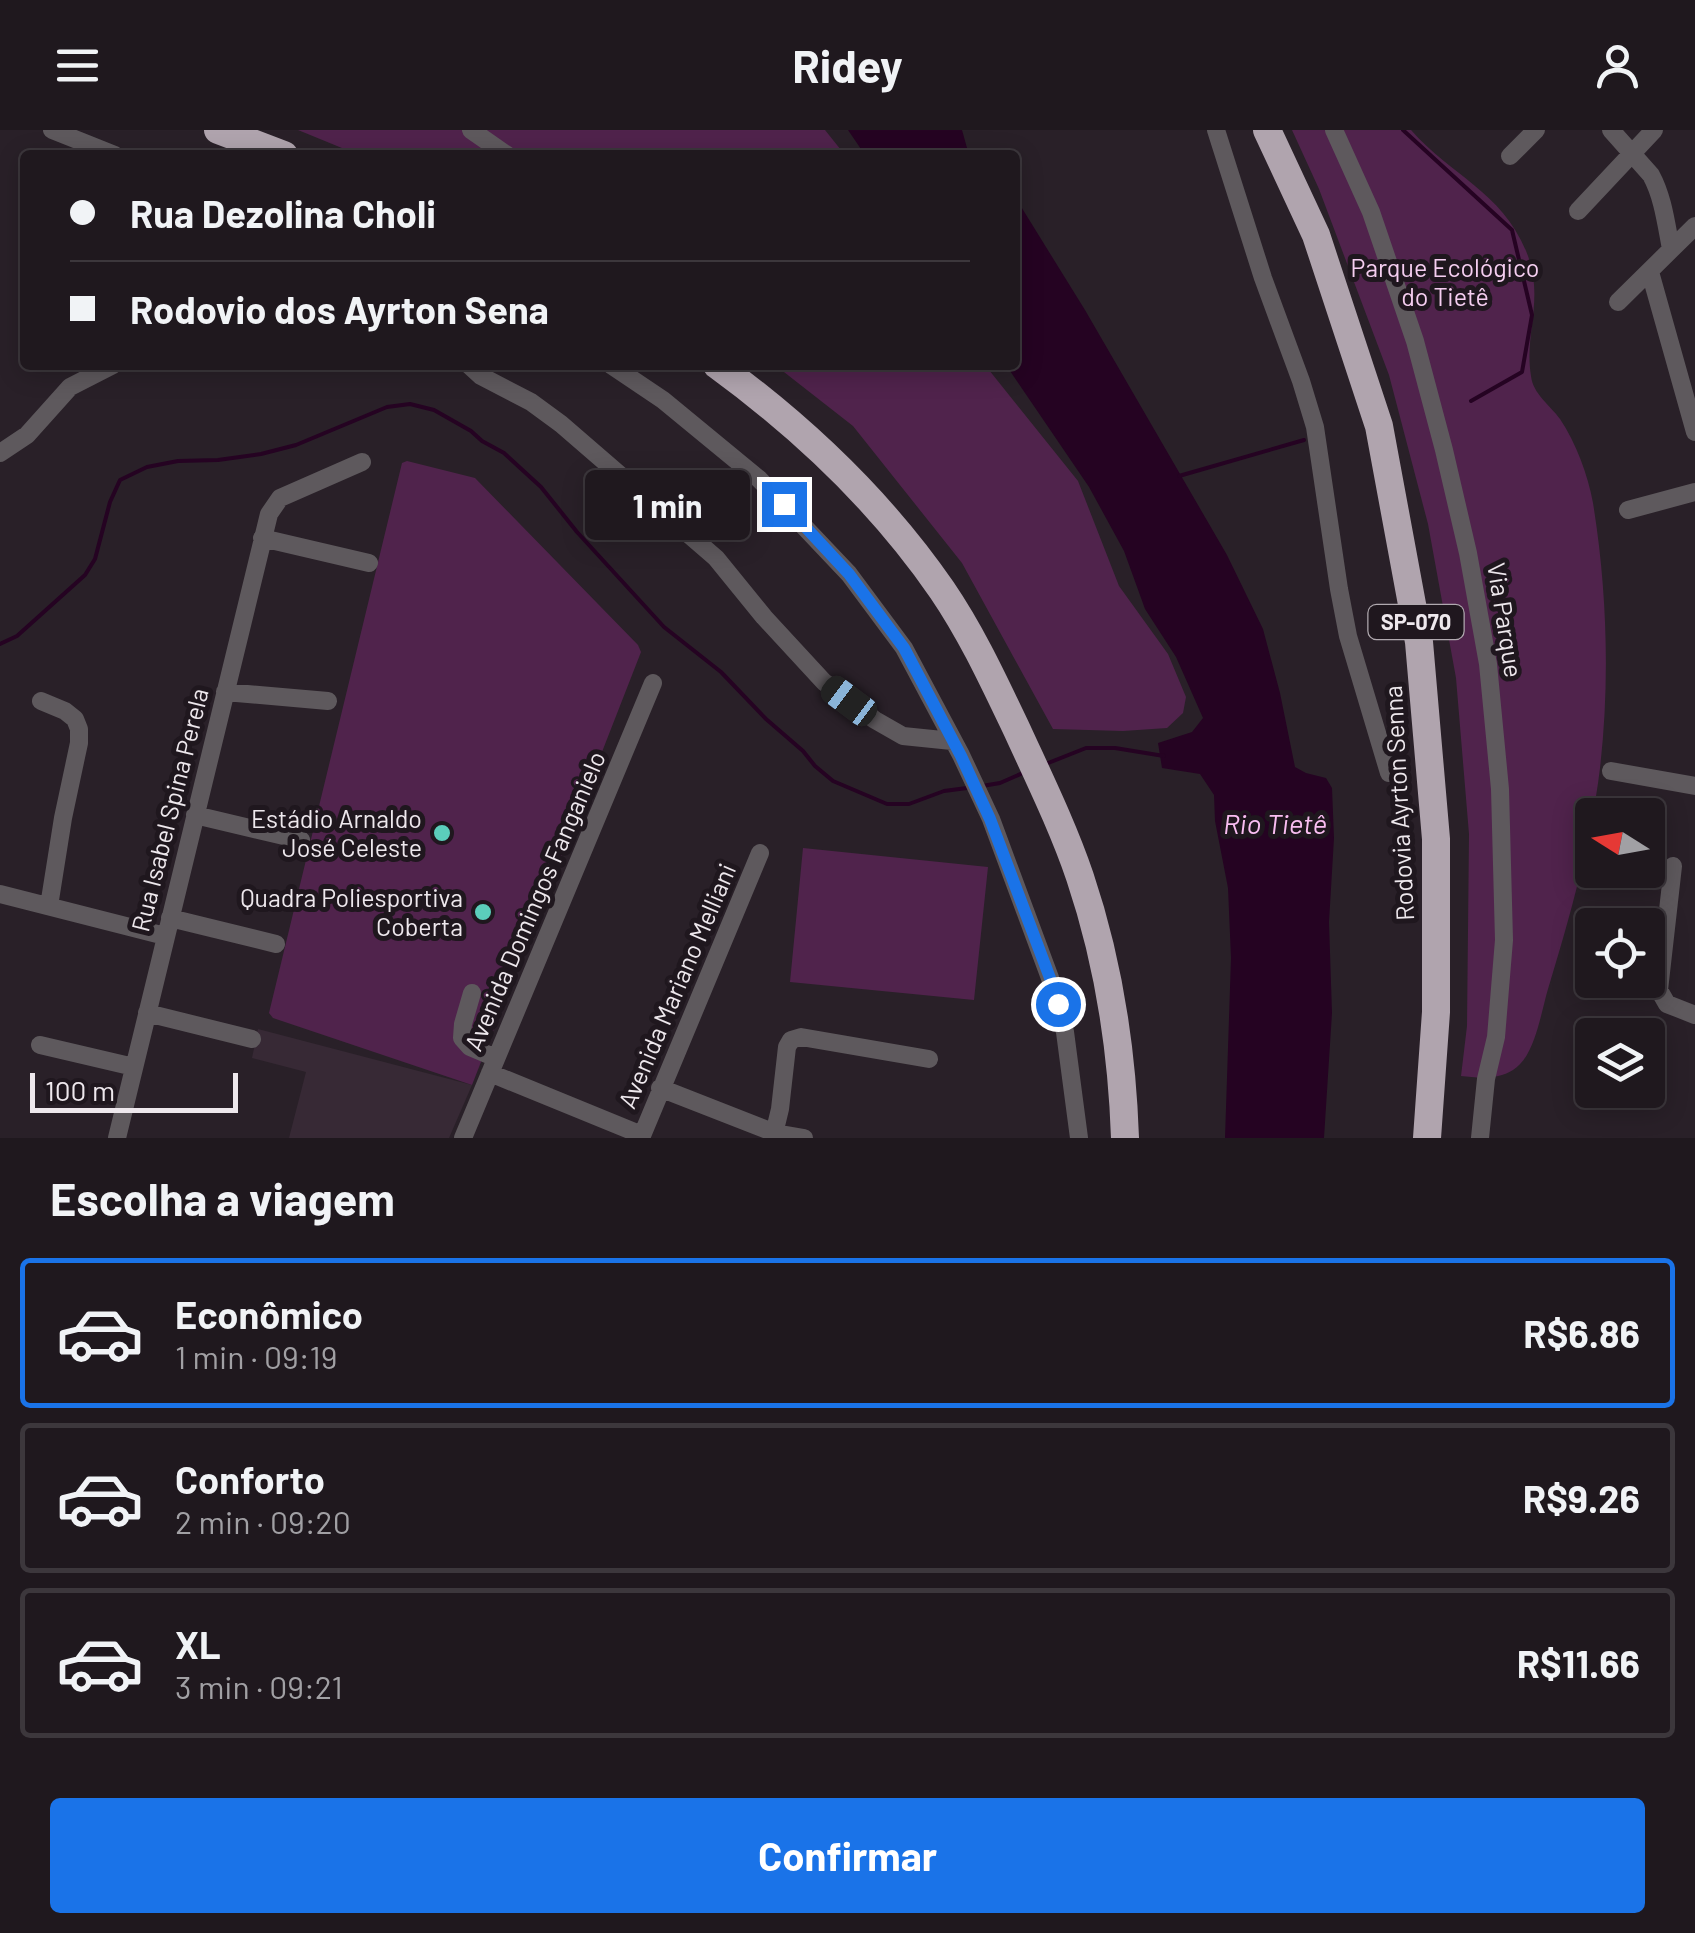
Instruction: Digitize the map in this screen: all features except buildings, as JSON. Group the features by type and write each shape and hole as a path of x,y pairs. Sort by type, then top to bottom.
{"highway":[{"path":"218,130 271,150"},
{"name":"Rodovia Ayrton Senna","path":"1266,130 1316,235 1378,426 1419,642 1436,839 1436,1012 1426,1138"},
{"path":"724,370 786,418 894,528 942,590 983,660 1046,794 1080,878 1114,1012 1126,1138"}],"street":[{"path":"52,130 102,150"},
{"path":"471,130 500,150"},
{"path":"1216,130 1314,427 1348,636 1389,773"},
{"name":"Via Parque","path":"1334,130 1371,212 1415,340 1468,553 1488,664 1500,789 1504,940 1496,1037 1486,1079 1480,1138"},
{"path":"1510,156 1536,130"},
{"path":"1611,130 1651,174 1660,194 1671,249"},
{"path":"1578,211 1654,130"},
{"path":"1618,302 1695,226"},
{"path":"1650,272 1695,432"},
{"path":"0,453 27,434 70,387 103,370"},
{"path":"474,370 561,424 716,558 824,682 902,736 957,748"},
{"path":"619,370 664,400 745,466 839,563 904,648 990,819 1050,978 1065,1032 1078,1138"},
{"name":"Rua Isabel Spina Perela","path":"117,1138 269,514 280,498 362,462"},
{"path":"1628,510 1695,492"},
{"path":"262,538 368,563"},
{"name":"Avenida Domingos Fanganielo","path":"464,1138 653,683"},
{"path":"225,692 328,701"},
{"path":"41,701 65,710 79,729 49,906"},
{"path":"1611,771 1695,786"},
{"path":"195,814 301,840"},
{"name":"Avenida Mariano Melliani","path":"641,1137 760,854"},
{"path":"1672,866 1659,990 1667,1004 1695,1014"},
{"path":"1,898 276,944"},
{"path":"472,993 462,1038 470,1047 493,1066 641,1137"},
{"path":"146,1013 252,1039"},
{"path":"774,1136 786,1048 791,1040 801,1038 929,1059"},
{"path":"40,1044 134,1067"},
{"path":"660,1088 774,1136 804,1138"}],"shaded area":[{"path":"258,1029 472,1085 449,1138 289,1138 306,1072 252,1058"}],"green space":[{"path":"298,130 825,130 841,150 347,150"},
{"name":"Parque Ecológico do Tietê","path":"1292,130 1411,130 1491,200 1518,234 1532,272 1532,382 1571,438 1591,492 1606,635 1605,702 1596,796 1575,798 1576,888 1536,1033 1521,1064 1501,1075 1461,1076 1467,1026 1469,834 1456,678 1428,524 1389,375 1319,189"},
{"path":"781,370 989,370 1078,481 1119,586 1168,654 1186,697 1183,713 1167,728 1053,729 962,563 853,426"},
{"name":"Estádio Arnaldo José Celeste","path":"402,463 475,478 641,652 472,1085 273,1018 269,1013"},
{"path":"803,848 988,867 974,1000 790,982"}],"water":[{"path":"848,130 962,130 968,150 862,150"},
{"name":"Rio Tietê","path":"1020,205 1227,555 1263,629 1295,767 1326,778 1332,788 1332,1013 1324,1138 1225,1138 1231,958 1228,888 1214,795 1200,774 1162,768 1158,743 1192,732 1203,718 1176,657 1145,609 1124,551 1089,487 1009,370 1020,370"}],"waterway":[{"path":"1403,130 1512,230 1532,315 1522,372 1471,401"},
{"path":"0,644 17,636 85,575 95,559 120,480 147,467 261,454 296,445 387,407 410,404 434,410 504,453 541,487 664,627 721,672 833,781 887,804 909,804 944,791 967,788"},
{"path":"1179,476 1304,440"},
{"path":"1043,765 1086,748 1164,756"},
{"path":"982,786 1025,772"}],"place":[{"name":"Estádio Arnaldo José Celeste","path":"442,833"},
{"name":"Quadra Poliesportiva Coberta","path":"483,912"}],"route":[{"path":"784,504 849,574 904,648 990,819 1058,1004"}]}
